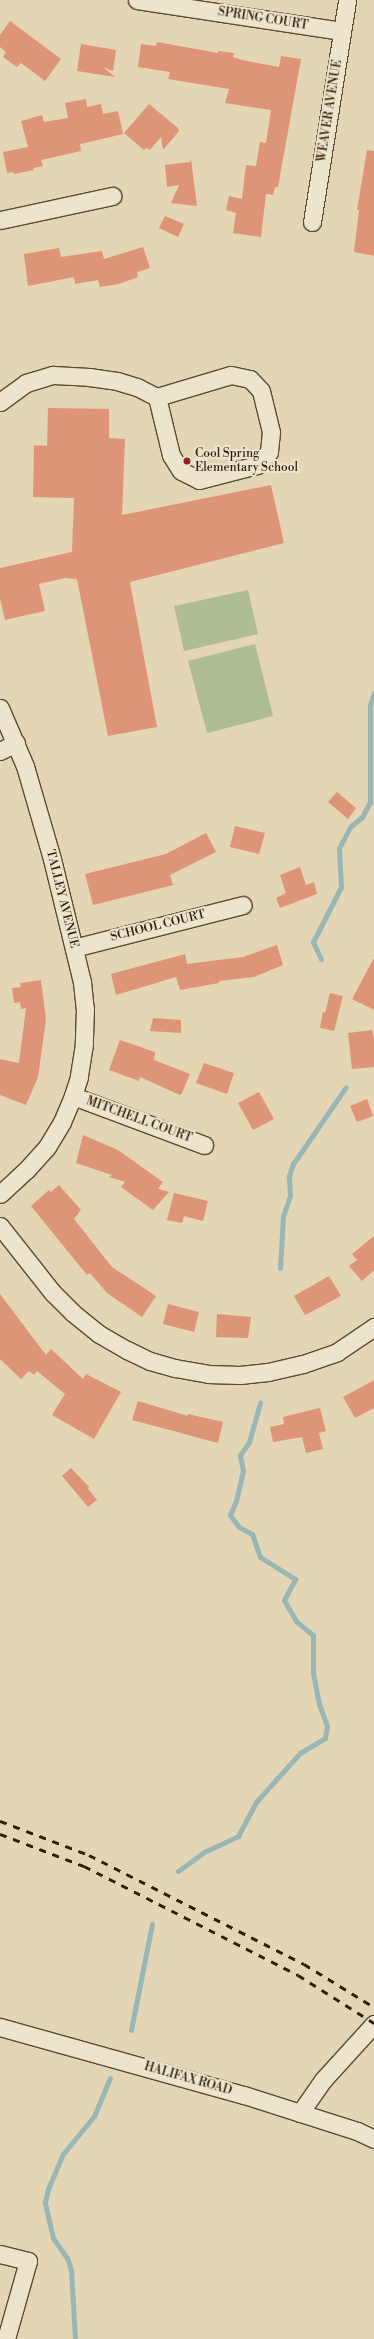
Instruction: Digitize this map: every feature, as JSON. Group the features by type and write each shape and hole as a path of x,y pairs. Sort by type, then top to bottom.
{"street":[{"name":"SPRING COURT","path":"137,0 342,31"},
{"name":"WEAVER AVENUE","path":"312,222 347,0"},
{"path":"0,220 112,196"},
{"path":"0,402 26,383 53,375 89,377 117,382 137,387 157,397 231,375 250,379 261,391 271,432 269,452 257,465 199,480 181,471 171,455 157,397"},
{"name":"TALLEY AVENUE","path":"0,708 25,766 52,858 82,982 85,1009 84,1044 73,1096 62,1122 47,1147 26,1170 0,1194"},
{"path":"0,751 16,744"},
{"name":"SCHOOL COURT","path":"74,948 243,905"},
{"name":"MITCHELL COURT","path":"73,1096 204,1144"},
{"path":"0,1226 53,1293 73,1313 99,1334 150,1361 208,1374 240,1375 268,1372 303,1364 337,1352 374,1327"},
{"path":"300,2113 323,2080 374,2024"},
{"name":"HALIFAX ROAD","path":"0,2027 57,2041 300,2113 374,2139"},
{"path":"0,2254 28,2262 6,2339"}],"green space":[{"path":"248,590 258,634 184,651 174,606"},
{"path":"255,644 273,716 207,733 188,661"}],"building":[{"path":"10,21 61,59 45,81 21,63 17,67 3,57 6,52 0,47 0,35"},
{"path":"157,42 218,53 218,51 234,53 233,57 242,60 279,67 281,56 301,59 278,187 275,187 273,195 266,194 261,237 233,233 236,213 226,210 229,196 242,199 246,165 256,166 260,142 266,143 271,110 225,103 229,89 168,79 170,72 138,67 141,44 156,46"},
{"path":"81,44 116,50 113,71 103,67 115,77 77,71"},
{"path":"86,99 87,107 101,104 103,114 118,111 123,134 80,144 81,151 41,160 43,166 33,168 34,170 14,174 13,172 7,173 3,152 28,147 21,121 42,115 44,122 68,118 65,103"},
{"path":"149,104 178,128 179,131 163,150 161,137 150,150 146,148 144,150 124,133"},
{"path":"367,150 374,151 374,256 354,252 359,210 357,210"},
{"path":"191,159 197,206 171,203 179,185 167,187 165,165 190,162"},
{"path":"165,216 184,224 178,237 159,228"},
{"path":"143,247 150,268 137,272 138,277 119,284 100,287 98,280 75,284 74,277 28,286 24,254 59,248 61,257 102,251 104,259"},
{"path":"48,408 109,409 109,438 125,439 122,515 271,485 284,543 130,582 157,727 108,736 77,579 65,578 39,584 45,611 5,620 0,599 0,568 72,552 74,498 33,497 34,445 47,446"},
{"path":"337,792 356,808 348,819 328,802"},
{"path":"235,826 265,833 259,854 230,847"},
{"path":"206,833 216,852 170,875 173,885 93,905 85,874 166,854"},
{"path":"300,867 306,885 314,882 317,894 280,908 276,898 286,893 280,875"},
{"path":"277,945 283,965 254,977 219,981 219,983 180,990 176,977 116,995 111,974 185,954 187,964 243,957"},
{"path":"374,958 374,1010 352,999"},
{"path":"41,980 46,1019 38,1077 26,1105 0,1095 0,1059 19,1063 26,1008 21,1009 20,1002 14,1003 12,988 21,987 20,983"},
{"path":"330,993 343,996 334,1031 320,1028 323,1012 325,1013"},
{"path":"153,1018 181,1020 181,1033 150,1031"},
{"path":"372,1030 374,1040 374,1067 352,1069 348,1033"},
{"path":"120,1040 155,1052 154,1060 190,1074 182,1093 180,1095 140,1077 139,1081 109,1070"},
{"path":"204,1063 234,1073 227,1094 196,1083"},
{"path":"259,1092 274,1119 253,1130 238,1103"},
{"path":"367,1099 373,1116 357,1122 350,1106"},
{"path":"83,1135 118,1150 163,1182 158,1189 169,1192 153,1210 121,1187 125,1182 109,1177 112,1175 76,1163"},
{"path":"59,1185 81,1210 74,1219 112,1267 156,1296 142,1317 107,1293 90,1273 87,1275 31,1206 49,1190 51,1192"},
{"path":"174,1193 208,1201 203,1221 184,1216 182,1223 167,1220"},
{"path":"374,1236 374,1270 362,1281 349,1266 357,1260 352,1254"},
{"path":"329,1276 341,1296 305,1315 294,1296"},
{"path":"0,1294 46,1355 51,1349 83,1379 86,1374 121,1392 94,1439 52,1415 65,1394 37,1371 34,1375 29,1371 21,1379 0,1359"},
{"path":"168,1304 199,1312 194,1332 163,1324"},
{"path":"217,1314 251,1317 248,1338 216,1337"},
{"path":"374,1380 374,1408 355,1418 343,1397"},
{"path":"138,1401 188,1416 188,1414 223,1422 218,1443 132,1420"},
{"path":"320,1408 326,1431 319,1433 323,1449 306,1453 302,1437 273,1442 270,1427 284,1424 283,1417"},
{"path":"71,1468 89,1487 88,1489 97,1500 88,1507 62,1476"}],"waterway":[{"path":"321,959 313,942 341,887 339,848 350,827 362,817 370,802 370,705 374,693"},
{"path":"280,1268 283,1216 290,1196 289,1176 293,1164 346,1087"},
{"path":"178,1871 204,1852 238,1836 256,1802 300,1753 325,1738 327,1726 319,1704 313,1672 313,1635 296,1621 284,1600 295,1579 260,1557 252,1534 239,1527 230,1515 236,1501 243,1471 240,1455 249,1442 260,1403"},
{"path":"131,2030 152,1924"},
{"path":"75,2339 71,2270 67,2258 53,2238 45,2202 48,2189 63,2154 94,2116 110,2078"}],"railway":[{"path":"0,1821 89,1855 304,1964 374,2007"},
{"path":"0,1834 84,1866 298,1975 374,2023"}],"place":[{"name":"Cool Spring Elementary School","path":"187,461"}]}
